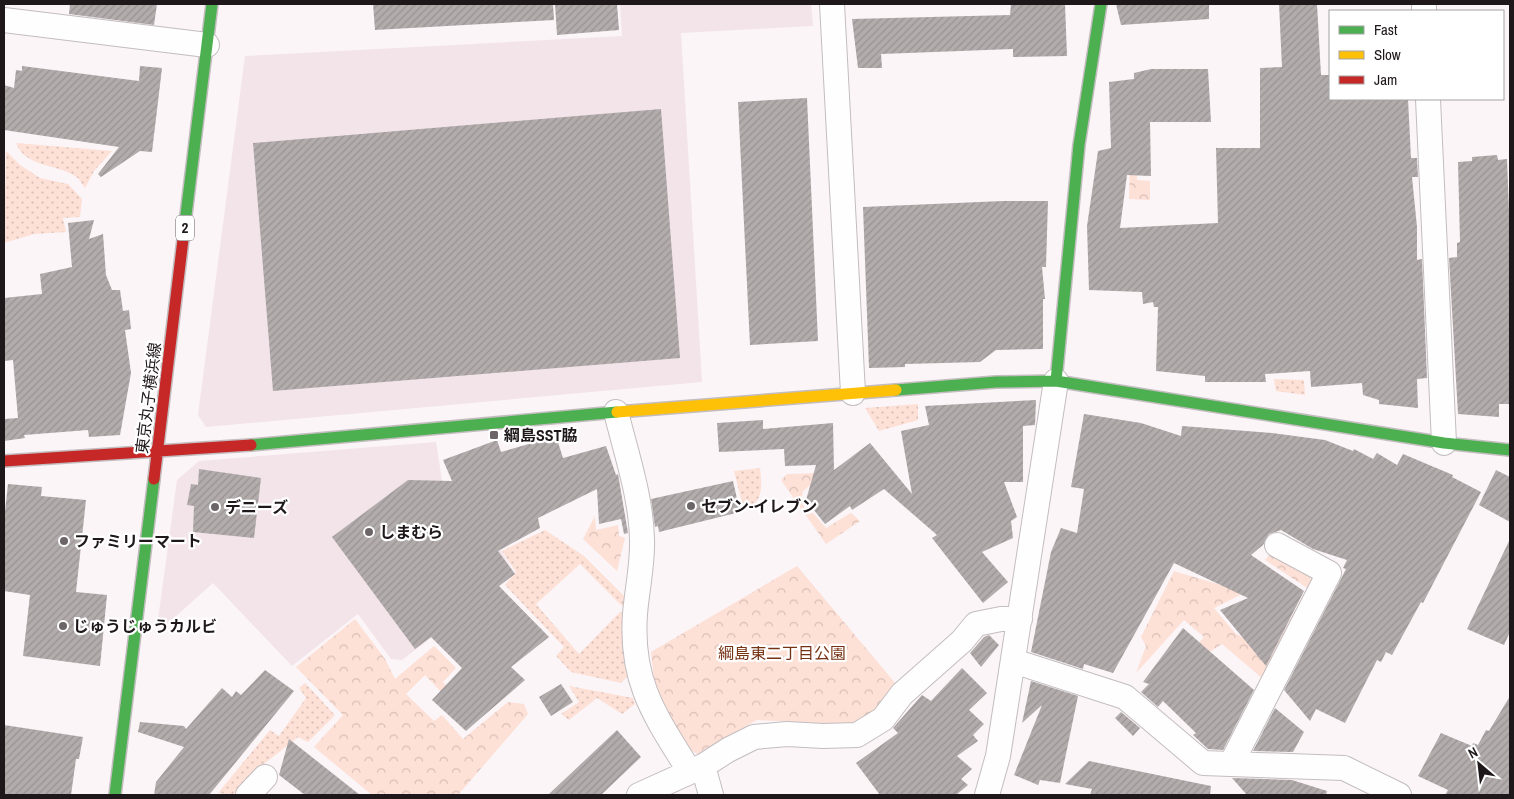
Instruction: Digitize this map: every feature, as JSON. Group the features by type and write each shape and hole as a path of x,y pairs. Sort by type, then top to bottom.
{"street":[{"name":"東京丸子横浜線","path":"115,795 212,4"},
{"path":"832,4 853,393"},
{"path":"987,795 998,756 1056,381 1079,145 1101,4"},
{"path":"4,20 207,45"},
{"path":"1428,100 1444,443"},
{"path":"4,461 158,452 616,412 996,382 1056,381 1444,443 1510,450"},
{"path":"616,412 637,501 642,539 634,630 637,666 642,688 653,713 696,769 711,795"},
{"path":"1231,764 1329,573 1277,545"},
{"path":"639,795 696,769 754,737 787,734 857,735 883,719 902,694 962,641 976,624 1000,619 1020,619"},
{"path":"1013,662 1125,697 1203,763 1344,768 1386,792"},
{"path":"248,795 265,777"}],"shaded area":[{"path":"620,4 811,4 813,26 681,33 702,382 206,427 198,415 245,56 622,36"},
{"path":"436,442 445,499 465,491 515,574 402,660 391,659 358,614 292,666 213,583 156,634 177,480 199,461"}],"green space":[{"path":"16,143 112,151 94,171 85,188 75,176 27,157"},
{"path":"6,151 20,165 40,178 68,184 82,199 80,217 63,218 66,232 34,234 4,243"},
{"path":"1130,165 1136,165 1137,180 1150,181 1150,200 1129,199"},
{"path":"1274,379 1304,380 1305,395 1276,391"},
{"path":"918,404 918,420 879,431 865,408"},
{"path":"760,468 760,493 755,503 744,511 734,471"},
{"path":"825,473 803,491 801,501 808,514 813,513 826,528 851,513 860,521 826,544 781,480 787,474"},
{"path":"595,516 596,530 618,525 619,536 625,538 617,571 583,539"},
{"path":"545,530 584,556 627,599 625,607 580,564 536,604 579,654 620,612 627,613 628,676 621,683 571,672 556,656 564,647 505,585 516,572 502,551"},
{"path":"1271,553 1318,580 1263,679 1222,644 1203,656 1194,648 1204,637 1184,620 1136,673 1146,646 1141,637 1174,571 1227,587 1250,590 1214,608 1235,633 1271,655 1307,588 1265,560"},
{"name":"綱島東二丁目公園","path":"797,566 896,684 867,718 850,725 757,720 697,754 687,748 655,689 651,652"},
{"path":"355,619 385,659 395,679 434,646 456,668 443,682 454,694 449,700 425,675 406,694 434,721 442,715 463,739 508,702 524,704 528,714 458,795 372,795 314,747 343,715 296,667"},
{"path":"305,683 335,715 308,742 298,737 259,768 233,795 218,793 270,730 279,736 306,698 299,688"},
{"path":"569,686 633,698 635,704 622,714 597,698 569,720 561,714 579,702"}],"building":[{"path":"70,4 157,4 154,25 69,14"},
{"path":"373,4 553,4 554,20 375,30"},
{"path":"555,4 617,4 619,30 557,35"},
{"path":"1011,4 1065,4 1067,56 1013,57 1013,49 881,54 882,68 858,68 852,19 1010,15"},
{"path":"1116,4 1209,4 1209,19 1121,25"},
{"path":"1279,4 1317,4 1321,75 1329,75 1329,100 1408,100 1411,158 1417,158 1418,177 1412,177 1417,227 1417,260 1422,259 1427,378 1417,379 1418,408 1379,404 1379,400 1363,395 1362,383 1311,387 1310,371 1265,374 1266,382 1205,382 1205,376 1156,371 1158,307 1154,307 1153,302 1143,304 1142,292 1089,290 1087,226 1098,151 1111,148 1109,82 1134,79 1134,73 1151,69 1208,69 1211,122 1150,122 1151,176 1127,175 1120,228 1218,223 1216,148 1260,148 1260,68 1282,67"},
{"path":"22,66 139,81 140,66 162,68 152,152 140,151 101,177 98,174 119,147 4,130 4,85 14,88 16,70 22,71"},
{"path":"807,98 818,341 750,345 738,102"},
{"path":"661,109 680,358 273,391 253,143"},
{"path":"1497,155 1498,160 1507,159 1510,237 1510,404 1499,404 1499,417 1458,414 1449,258 1457,257 1457,243 1460,242 1458,162 1472,161 1472,157"},
{"path":"1048,201 1046,267 1042,267 1045,299 1043,299 1043,349 996,350 980,362 905,364 905,367 869,368 863,207"},
{"path":"94,220 89,239 103,234 106,275 112,290 120,290 123,311 129,310 131,329 125,330 131,373 120,435 89,437 88,430 24,435 25,438 4,441 4,419 18,418 13,360 4,361 4,298 42,294 40,274 72,267 68,223"},
{"path":"1036,400 1035,425 1023,426 1023,482 1004,482 1017,517 1011,521 1013,538 982,552 1008,582 983,603 932,538 937,535 884,489 852,510 850,506 825,524 806,500 816,465 785,466 784,449 719,452 717,423 763,420 763,429 833,423 834,470 870,443 912,494 901,431 929,425 925,406"},
{"path":"1084,414 1141,423 1181,436 1182,426 1272,433 1325,440 1353,451 1354,449 1373,459 1377,453 1397,465 1403,454 1453,475 1452,477 1481,492 1423,603 1421,602 1392,655 1386,652 1381,662 1377,660 1345,723 1316,709 1310,721 1284,690 1346,569 1343,568 1347,560 1313,549 1281,530 1269,534 1263,545 1251,555 1304,591 1266,666 1220,610 1248,598 1174,563 1113,673 1084,664 1083,669 1031,652 1051,552 1061,528 1077,533 1084,489 1071,487"},
{"path":"556,436 563,458 606,446 616,475 618,474 628,533 624,534 621,519 599,524 597,489 538,518 540,528 498,551 515,574 499,586 549,637 511,667 525,680 466,731 432,700 462,668 431,637 415,649 332,537 408,480 452,481 443,460 497,440 501,452"},
{"path":"199,469 261,478 254,538 193,532 194,506 187,505 191,484 198,485"},
{"path":"1496,470 1510,477 1510,522 1479,505"},
{"path":"733,481 740,512 659,532 658,526 655,527 651,499"},
{"path":"8,484 42,487 41,496 86,500 76,592 107,595 100,666 23,656 30,595 4,591 4,520"},
{"path":"1510,539 1510,632 1504,645 1467,629"},
{"path":"1183,628 1254,690 1223,750 1208,749 1193,735 1196,733 1163,701 1158,707 1141,692 1149,684 1143,682"},
{"path":"989,635 999,645 981,667 970,653 984,637"},
{"path":"962,668 987,693 969,710 984,724 973,735 978,741 957,756 972,769 961,779 968,785 956,795 880,795 856,763 898,733 893,728 922,695 931,701"},
{"path":"265,670 294,691 209,795 154,795 156,782 184,747 138,732 140,722 184,726 186,729 222,688 232,697 236,691 241,695"},
{"path":"1031,681 1078,696 1060,783 1040,780 1038,785 1014,775 1042,705 1022,723"},
{"path":"561,684 573,702 551,716 539,697"},
{"path":"1510,696 1510,795 1445,795 1448,790 1418,776 1441,733 1472,746 1473,743 1478,745 1486,730 1489,731"},
{"path":"1275,708 1304,732 1293,752 1253,751"},
{"path":"1121,712 1140,728 1133,736 1115,718"},
{"path":"4,725 83,737 79,759 76,759 71,795 4,795"},
{"path":"617,730 641,757 601,795 548,795"},
{"path":"289,739 360,795 305,795 279,775"},
{"path":"1089,761 1211,786 1210,795 1090,795 1092,789 1065,784"},
{"path":"1232,778 1292,780 1327,791 1326,795 1247,795"}],"traffic: fast":[{"path":"185,223 212,4"},
{"path":"1056,381 1079,145 1101,4"},
{"path":"896,390 996,382 1056,381 1444,443 1510,450"},
{"path":"251,445 617,412"},
{"path":"115,795 154,479"}],"traffic: slow":[{"path":"617,412 896,390"}],"traffic: jam":[{"path":"154,479 185,223"},
{"path":"4,461 251,445"}],"place":[{"name":"綱島SST脇","path":"494,435"},
{"name":"セブン-イレブン","path":"691,506"},
{"name":"デニーズ","path":"215,507"},
{"name":"しまむら","path":"369,532"},
{"name":"ファミリーマート","path":"64,541"},
{"name":"じゅうじゅうカルビ","path":"63,626"}]}
